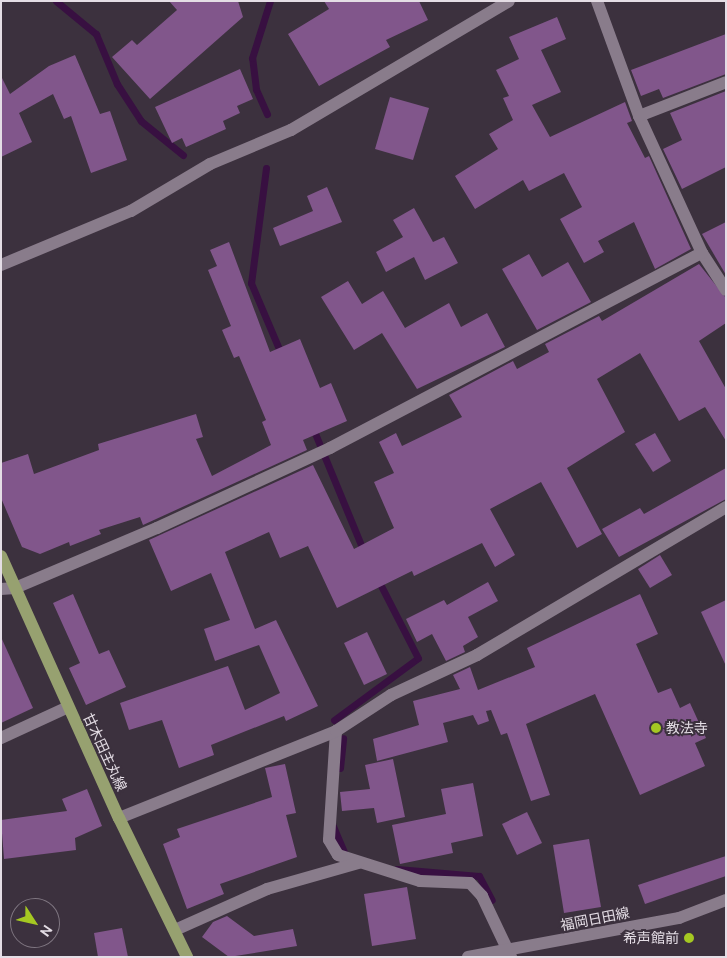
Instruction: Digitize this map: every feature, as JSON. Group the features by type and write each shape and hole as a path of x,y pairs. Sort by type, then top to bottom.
{"main road":[{"name":"甘木田主丸線","path":"1,556 68,707 187,957"}],"street":[{"path":"1,265 131,211 210,164 292,130 509,1"},
{"path":"596,1 639,116 702,253 726,290"},
{"path":"639,116 726,82"},
{"path":"1,589 15,588 330,448 702,253"},
{"path":"120,818 336,731 391,695 477,656 726,507"},
{"path":"1,738 68,707"},
{"path":"336,731 329,840 338,855 358,863 420,881 470,883 482,896 509,954"},
{"path":"175,930 267,889 358,863"},
{"name":"福岡日田線","path":"468,957 509,954 679,918 726,900"}],"building":[{"path":"169,1 238,1 243,17 150,99 112,57 132,40 137,45 177,10"},
{"path":"324,1 419,1 428,20 386,40 390,47 319,86 288,34 329,9"},
{"path":"557,17 566,39 541,50 561,92 532,105 550,137 625,102 632,121 627,123 645,158 649,156 691,249 655,269 634,222 598,241 604,252 584,263 560,219 582,207 564,173 529,191 523,180 475,209 455,176 498,149 489,134 513,120 503,98 509,96 496,70 519,59 509,37"},
{"path":"726,34 726,74 663,98 659,89 641,96 631,70"},
{"path":"75,55 100,114 110,111 127,160 91,173 71,116 64,119 53,94 19,113 32,142 1,157 1,76 10,94 49,66"},
{"path":"240,69 253,99 237,106 240,113 223,121 226,129 186,147 182,138 172,143 155,107"},
{"path":"726,91 726,167 682,189 663,149 682,140 670,113"},
{"path":"390,97 429,108 413,160 375,149"},
{"path":"327,187 342,222 280,246 273,228 313,211 307,196"},
{"path":"414,208 433,242 444,237 458,263 425,280 414,257 386,272 376,252 403,237 393,220"},
{"path":"726,222 726,275 702,234"},
{"path":"229,242 270,352 300,339 320,388 331,383 347,421 303,440 307,450 143,525 140,517 99,530 101,534 70,546 69,542 40,554 22,547 1,498 1,463 28,454 34,474 99,450 98,444 196,414 203,437 196,439 212,476 271,445 262,422 266,420 239,356 234,358 222,330 231,326 208,270 217,266 210,250"},
{"path":"529,254 542,277 568,262 591,302 537,330 502,269"},
{"path":"699,264 726,298 726,323 699,341 726,389 726,441 705,407 679,421 640,353 597,379 625,432 567,468 602,534 577,548 541,482 490,509 515,555 495,567 482,543 414,576 412,571 337,608 308,546 280,558 269,532 225,552 255,629 276,620 318,706 286,721 284,716 211,745 214,755 179,768 162,720 129,730 120,703 228,666 245,710 280,693 259,645 215,661 204,629 230,620 211,573 171,591 149,540 313,465 354,549 394,528 374,482 394,473 379,442 396,433 402,446 462,417 449,395 513,361 517,369 549,352 545,344 599,316 602,321"},
{"path":"348,281 362,304 383,291 405,328 449,303 461,327 487,313 505,347 417,389 382,333 354,350 321,297"},
{"path":"655,433 671,461 653,472 635,444"},
{"path":"726,468 726,499 619,557 602,529 640,508 644,514"},
{"path":"660,555 672,575 650,588 638,569"},
{"path":"488,582 498,601 468,617 478,637 463,646 465,652 446,661 432,634 417,642 406,619 444,600 447,605"},
{"path":"73,594 99,654 109,650 126,687 86,705 69,668 80,663 53,603"},
{"path":"640,594 658,634 636,644 658,693 671,688 680,708 690,703 706,738 695,743 705,766 640,795 595,694 526,724 550,795 531,801 507,733 501,735 491,710 486,711 489,721 478,725 473,715 443,723 448,742 377,761 373,739 419,725 413,701 460,689 453,675 470,667 478,690 535,667 527,648"},
{"path":"726,600 726,666 701,612"},
{"path":"367,632 387,674 364,685 344,643"},
{"path":"1,637 33,708 1,723"},
{"path":"393,759 405,817 377,823 374,808 342,811 340,792 370,789 365,765"},
{"path":"285,764 296,813 286,815 297,857 220,884 224,894 187,909 163,844 180,837 177,829 272,797 265,768"},
{"path":"473,783 483,836 451,843 453,853 400,864 392,825 446,814 441,789"},
{"path":"87,789 102,826 75,838 76,850 4,859 1,820 67,811 62,799"},
{"path":"527,812 542,843 517,855 502,824"},
{"path":"589,839 601,907 564,913 553,845"},
{"path":"726,856 726,876 645,904 638,885"},
{"path":"407,887 416,939 372,946 364,894"},
{"path":"227,916 254,936 293,929 297,946 229,957 202,937 213,922"},
{"path":"122,928 128,957 98,957 94,933"}],"waterway":[{"path":"56,1 96,34 117,84 141,121 183,155"},
{"path":"267,114 256,89 252,58 270,1"},
{"path":"266,168 251,283 282,356"},
{"path":"312,426 364,552"},
{"path":"334,720 418,658 378,580"},
{"path":"340,768 343,738"},
{"path":"333,826 344,852"},
{"path":"397,869 479,876 492,900"}],"place":[{"name":"教法寺","path":"656,728"},
{"name":"希声館前","path":"689,938"}]}
